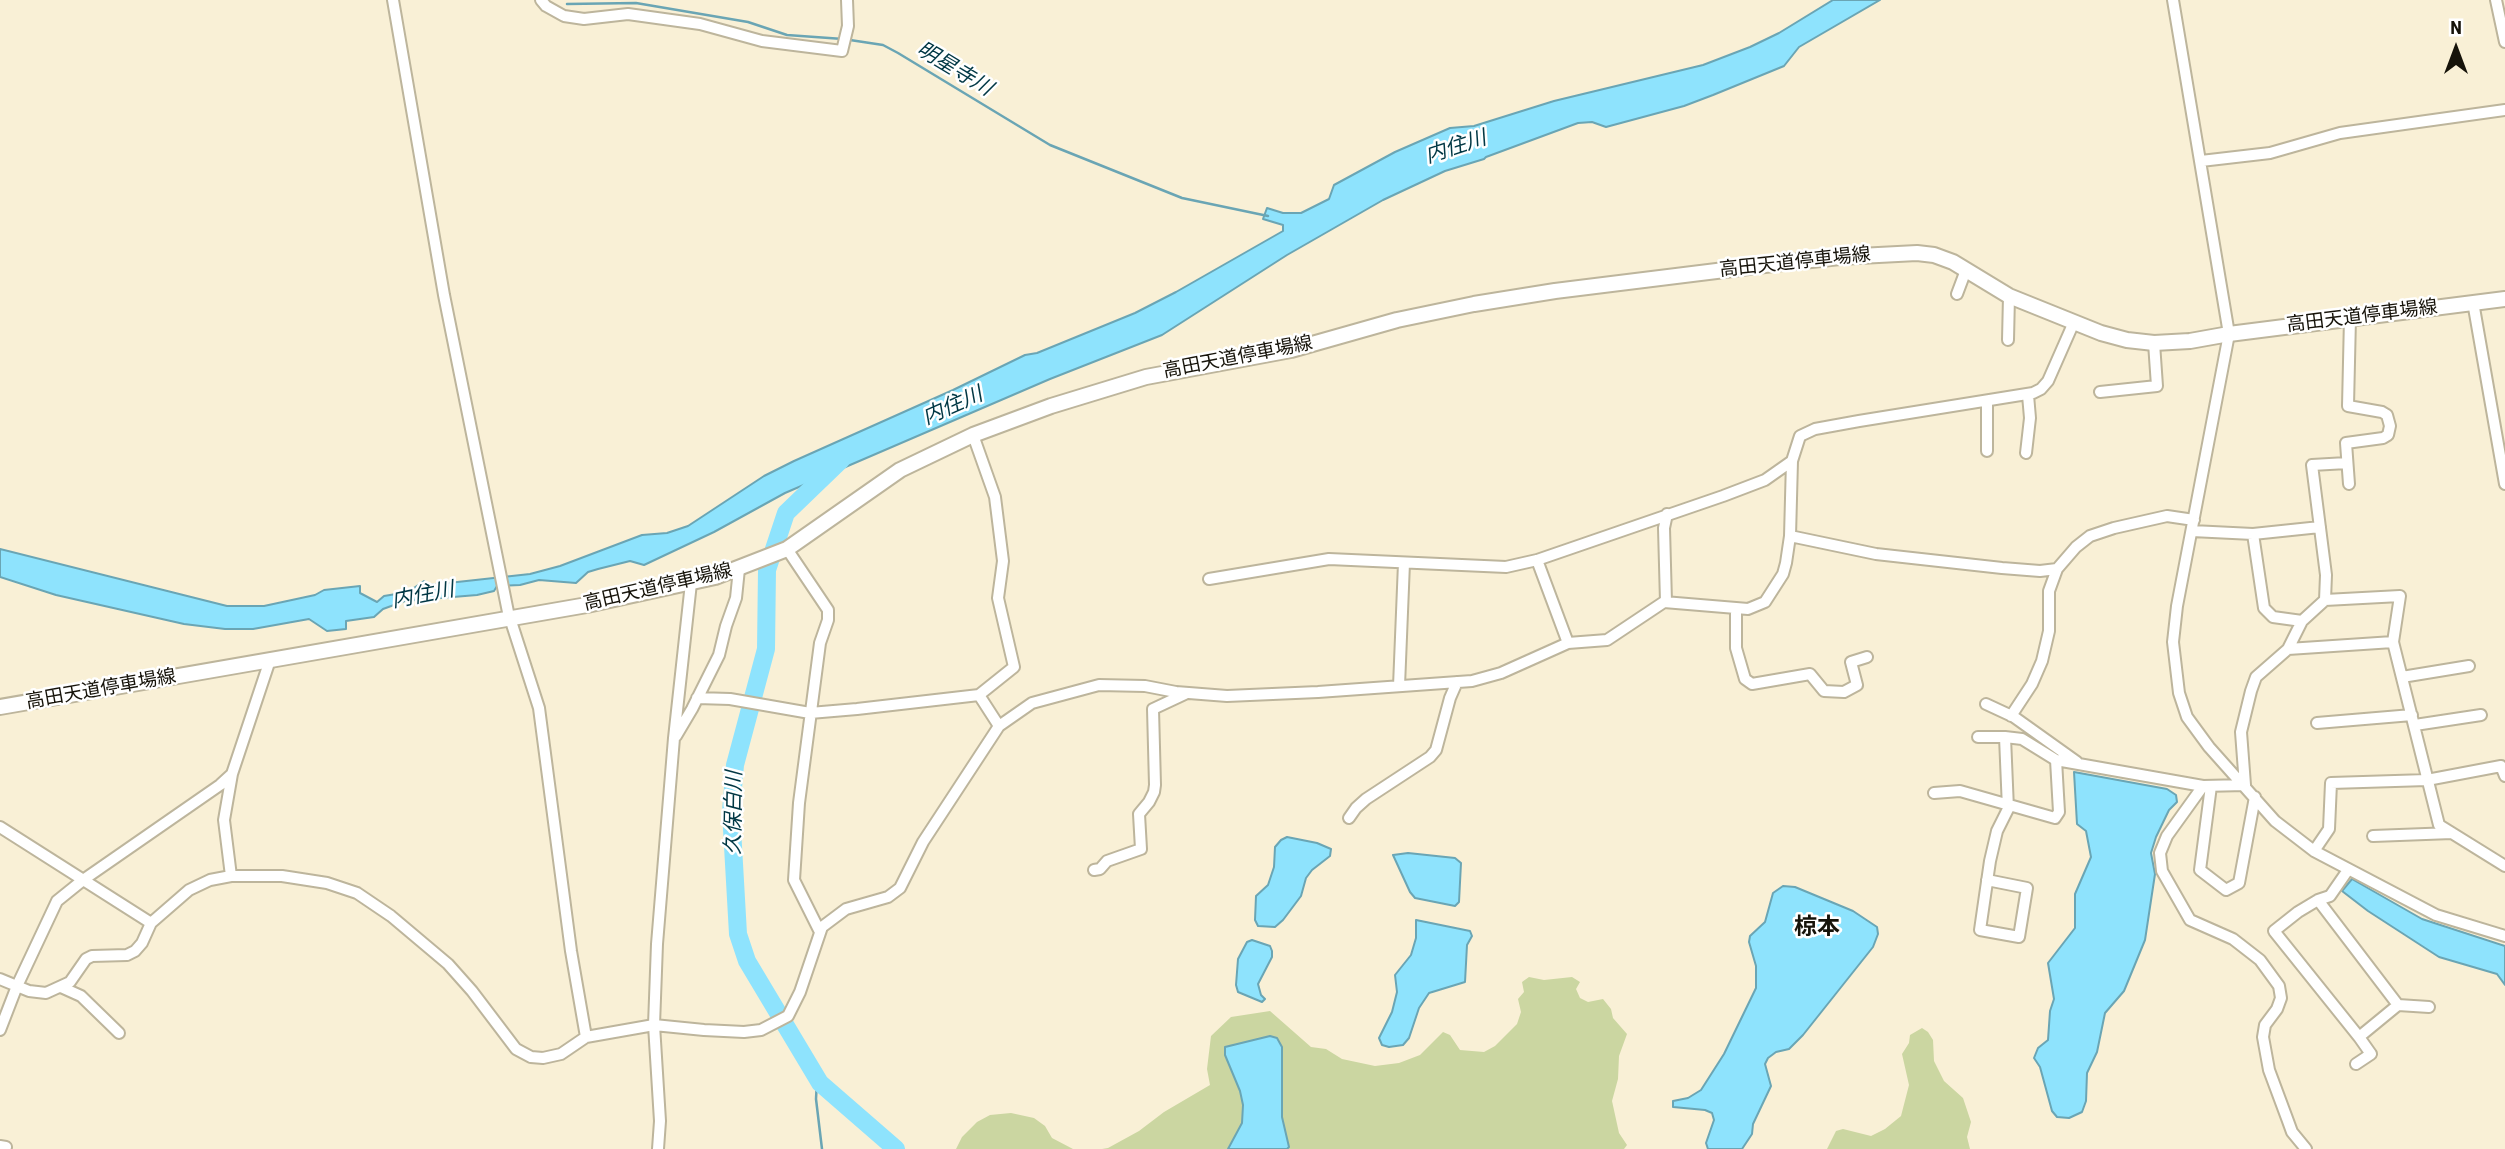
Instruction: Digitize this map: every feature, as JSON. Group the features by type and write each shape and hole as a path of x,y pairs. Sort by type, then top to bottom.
{"main road":[{"name":"高田天道停車場線","path":"0,708 691,583 739,569 787,549 900,470 974,435 1051,406 1146,377 1291,350 1396,320 1474,304 1732,269 1891,254 1934,254 1953,262 2009,296 2127,340 2154,342 2190,341 2505,299"}],"street":[{"path":"393,0 444,295 510,616 539,708 571,951 586,1037"},
{"path":"541,0 564,16 584,19 628,14 700,24 762,41 842,51 848,26 847,0"},
{"path":"2173,0 2229,334 2177,606 2173,642 2179,693 2187,717 2209,747 2275,821 2314,851 2436,915 2505,936"},
{"path":"2496,0 2505,42"},
{"path":"2202,161 2270,153 2340,133 2505,110"},
{"path":"1957,294 1966,270"},
{"path":"2008,340 2009,296"},
{"path":"2473,302 2505,484"},
{"path":"2349,484 2346,443 2382,438 2388,435 2390,426 2387,415 2382,412 2348,405 2350,318"},
{"path":"0,979 29,991 46,993 70,982 86,959 127,955 135,951 142,943 151,923 189,890 210,880 231,876 282,876 327,883 357,893 391,916 448,964 472,990 516,1049 531,1057 543,1058 561,1054 586,1037 654,1025 744,1032 761,1030 788,1016 800,992 819,930 846,909 888,897 901,888 923,842 999,726 1032,703 1099,685 1145,686 1188,693 1238,695 1472,681 1501,673 1568,643 1607,640 1667,602 1748,609 1765,602 1783,574 1790,536 1793,461 1801,436 1815,429 2028,395 2041,389 2048,381 2074,321"},
{"path":"2100,392 2157,386 2154,342"},
{"path":"2026,453 2030,427 2028,395"},
{"path":"1987,401 1987,452"},
{"path":"697,698 730,699 810,713 979,695 1014,667 998,598 1003,561 995,497 974,435"},
{"path":"1209,579 1329,559 1495,568 1537,560 1765,480 1793,461"},
{"path":"2325,600 2326,575 2312,465 2347,463"},
{"path":"1667,514 1664,528 1667,602"},
{"path":"2011,716 2032,684 2042,661 2049,631 2049,592 2057,569 2090,536 2167,516 2193,526 2253,534 2320,527"},
{"path":"2253,534 2264,608 2273,617 2302,621"},
{"path":"1790,536 1876,554 2040,571 2057,569"},
{"path":"787,549 828,610 828,620 820,643 810,713 799,803 794,880 819,930"},
{"path":"1537,560 1568,643"},
{"path":"1399,686 1404,563"},
{"path":"674,738 719,655 736,598 739,569"},
{"path":"658,1149 660,1121 654,1025 657,944 674,738 691,583"},
{"path":"2245,785 2241,732 2250,691 2256,677 2288,649 2302,621 2325,600 2400,596 2393,642 2440,825 2505,866"},
{"path":"1736,608 1736,648 1745,679 1752,684 1810,674 1824,691 1844,692 1857,685 1851,662 1867,657"},
{"path":"2288,649 2393,642"},
{"path":"231,876 224,820 232,774 270,660"},
{"path":"2402,677 2469,666"},
{"path":"1349,818 1356,807 1366,799 1430,757 1436,750 1457,682"},
{"path":"1094,870 1100,869 1107,861 1140,849 1139,814 1149,802 1155,785 1153,709 1188,693"},
{"path":"979,695 999,726"},
{"path":"1986,704 2011,716 2077,762"},
{"path":"2317,723 2480,715"},
{"path":"1978,737 2022,738 2056,760 2207,786 2245,785"},
{"path":"1987,880 2027,888 2019,937 1980,930 1984,902 1990,861 1997,831 2008,805 2006,737"},
{"path":"1934,793 1960,791 2055,818 2059,811 2056,760"},
{"path":"2314,851 2329,829 2331,783 2427,780 2501,766 2505,776"},
{"path":"0,1030 17,986 57,901 232,774"},
{"path":"2207,786 2200,870 2226,890 2239,883 2255,797"},
{"path":"2207,786 2167,836 2160,853 2162,871 2190,920 2233,939 2260,960 2279,986 2281,998 2277,1009 2265,1025 2263,1037 2269,1070 2292,1132 2306,1149"},
{"path":"0,827 151,923"},
{"path":"2373,836 2452,833"},
{"path":"2348,870 2330,896 2298,912 2274,931 2371,1054 2356,1064"},
{"path":"2318,900 2398,1005"},
{"path":"61,986 81,996 119,1033"},
{"path":"2359,1037 2398,1005 2429,1007"}],"green space":[{"path":"1529,977 1544,980 1572,977 1580,982 1576,989 1580,998 1588,1002 1603,999 1611,1009 1613,1018 1627,1034 1619,1056 1618,1079 1612,1101 1619,1133 1627,1145 1624,1149 1102,1149 1139,1131 1164,1112 1210,1085 1207,1069 1211,1036 1231,1017 1270,1011 1311,1047 1326,1049 1342,1059 1375,1066 1399,1063 1420,1055 1443,1032 1450,1035 1460,1050 1484,1052 1495,1046 1517,1024 1521,1012 1518,999 1524,992 1522,982"},
{"path":"1922,1028 1933,1040 1934,1061 1944,1081 1963,1098 1971,1122 1967,1137 1970,1149 1827,1149 1836,1131 1843,1129 1871,1136 1901,1116 1909,1085 1902,1054 1909,1043 1910,1035"},
{"path":"1011,1113 1034,1118 1045,1126 1052,1138 1073,1149 956,1149 962,1137 977,1122 990,1115"}],"water":[{"name":"内住川","path":"1833,0 1880,0 1799,47 1784,66 1713,95 1684,106 1606,127 1592,122 1578,123 1445,171 1383,200 1287,255 1162,335 1050,379 785,493 714,532 644,565 630,561 598,569 588,572 576,583 539,580 520,585 497,586 494,591 477,595 405,601 383,609 374,617 346,621 346,629 327,631 309,619 253,629 184,624 56,595 0,577 0,549 227,606 264,606 315,595 324,590 360,586 360,593 377,602 384,596 408,592 424,581 430,585 530,574 560,566 642,535 667,533 688,526 764,476 794,461 1025,355 1037,353 1135,313 1176,292 1283,231 1283,225 1263,219 1267,208 1283,213 1301,213 1329,199 1334,185 1395,152 1450,128 1474,126 1554,101 1703,65 1779,33"},
{"path":"2074,772 2167,789 2176,795 2177,802 2169,810 2151,853 2155,874 2145,940 2124,991 2105,1013 2097,1052 2087,1073 2086,1101 2082,1112 2069,1118 2057,1117 2052,1111 2040,1067 2034,1058 2038,1048 2048,1040 2050,1011 2054,999 2048,963 2075,928 2075,894 2091,857 2086,831 2077,824"},
{"path":"1287,837 1317,843 1331,849 1330,856 1306,878 1301,896 1283,920 1275,927 1258,926 1255,920 1256,896 1268,885 1274,867 1275,847"},
{"path":"1408,853 1455,858 1461,863 1459,902 1455,906 1415,898 1393,855"},
{"path":"2352,879 2422,919 2505,946 2505,985 2497,974 2439,957 2368,911 2342,891"},
{"path":"1783,886 1795,887 1853,911 1877,927 1878,934 1873,947 1803,1035 1789,1049 1776,1052 1768,1058 1765,1064 1771,1086 1753,1124 1752,1134 1742,1149 1708,1149 1706,1143 1714,1120 1712,1113 1673,1107 1673,1101 1688,1098 1701,1090 1724,1054 1756,988 1756,966 1749,942 1750,936 1765,922 1773,893"},
{"path":"1416,920 1470,931 1472,936 1467,945 1465,982 1429,993 1419,1008 1409,1038 1403,1045 1389,1047 1382,1045 1379,1038 1392,1012 1397,992 1395,975 1411,955 1416,938"},
{"path":"1252,940 1270,946 1272,951 1272,957 1258,984 1265,999 1262,1002 1238,992 1236,985 1238,959 1247,942"},
{"path":"1270,1036 1277,1038 1282,1047 1282,1117 1289,1147 1228,1149 1242,1123 1243,1105 1225,1055 1225,1047"}],"waterway":[{"name":"明星寺川","path":"567,4 636,3 748,22 787,35 843,39"},
{"name":"明星寺川","path":"850,40 883,45 1050,145 1182,198 1268,216"},
{"name":"久保白川","path":"841,460 786,513 767,570 766,649 735,765 731,811 738,934 747,961 820,1083 896,1149"},
{"path":"817,1080 816,1099 822,1149"}],"district":[{"name":"椋本","path":"1817,928"}]}
